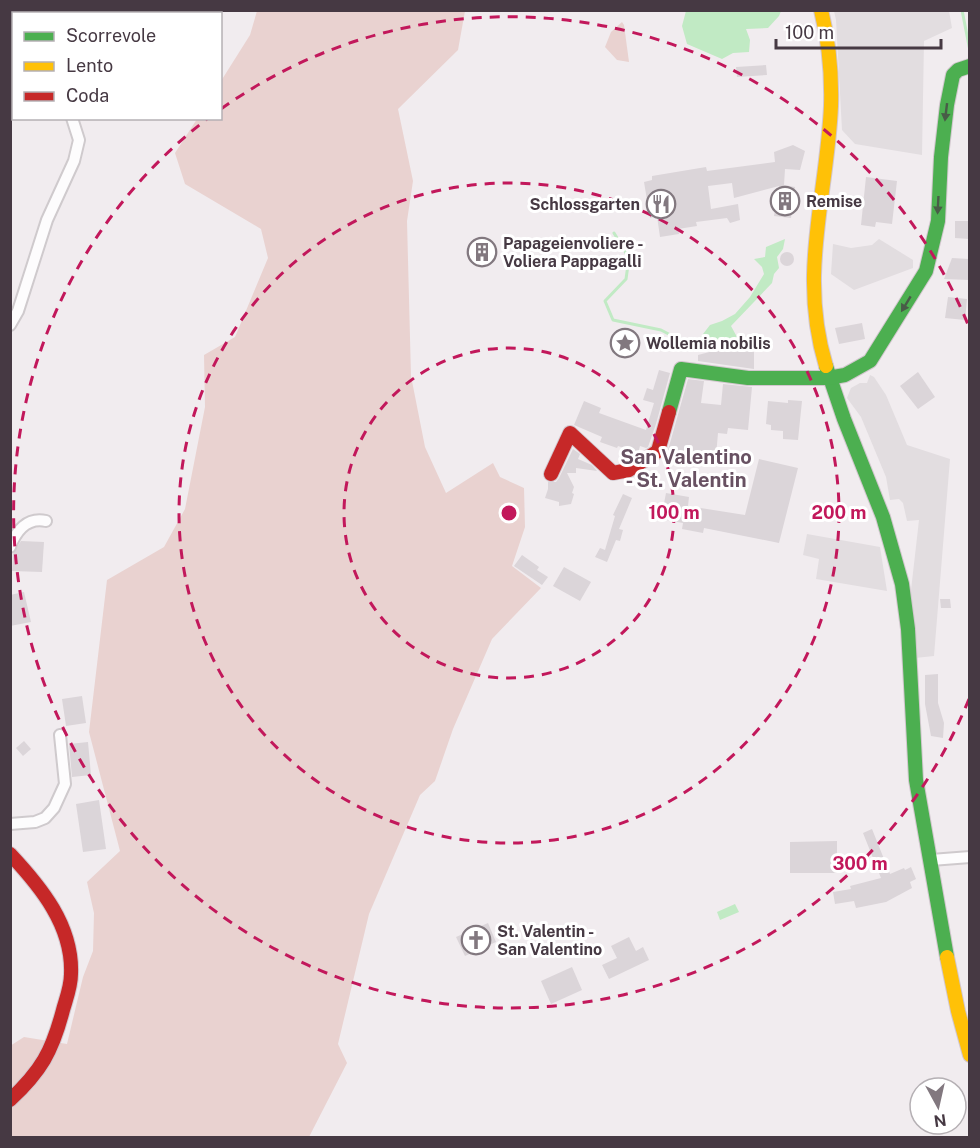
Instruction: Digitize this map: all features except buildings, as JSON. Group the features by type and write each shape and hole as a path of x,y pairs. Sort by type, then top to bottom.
{"main road":[{"path":"821,10 831,57 825,163 815,230 812,277 816,320 828,378 886,523 902,586 910,646 917,784 951,978 969,1055"},
{"path":"551,474 570,433 613,473 629,470 658,451 681,369 747,378 828,378 845,375 870,362 926,271 938,220 941,157 953,75 958,70 969,66"},
{"path":"10,854 35,882 60,920 68,945 71,974 70,986 54,1045 36,1076 10,1100"}],"street":[{"path":"10,325 18,311 47,220 74,161 78,140 73,120"},
{"path":"10,547 14,536 27,522 38,519 46,521"},
{"path":"10,824 35,822 45,818 54,808 65,784 60,735"},
{"path":"931,860 966,856"}],"shaded area":[{"path":"686,10 781,11 768,28 746,29 750,40 749,52 733,53 722,59 687,44 682,26"},
{"path":"257,11 465,11 458,50 398,109 413,181 407,221 411,376 425,447 446,493 493,463 500,477 524,488 525,527 512,566 541,588 492,639 453,729 435,781 420,795 369,914 338,1044 347,1063 309,1137 11,1138 10,1046 24,1037 67,1044 83,977 93,951 94,913 87,882 120,851 89,732 107,580 164,547 185,509 205,407 204,355 235,337 268,258 261,229 185,184 175,153 196,120 222,120 222,79 250,35"},
{"path":"834,11 949,11 952,28 924,41 922,155 855,144 842,130"},
{"path":"622,22 629,62 617,60 605,47 611,32"},
{"path":"785,239 783,249 777,257 779,268 774,274 772,283 731,326 737,337 726,344 716,340 705,347 696,343 710,325 735,314 750,297 764,274 762,267 754,259 765,257 766,247"},
{"path":"879,239 913,260 913,268 854,290 831,274 833,244 851,248 872,245"},
{"path":"870,375 874,377 886,395 907,445 950,459 934,656 915,658 910,599 919,520 907,521 903,503 899,499 890,500 886,477 861,417 847,398 851,388 860,383 867,383"},
{"path":"807,534 880,547 887,591 816,579 819,559 803,555"},
{"path":"735,904 739,912 720,920 717,912"}],"waterway":[{"path":"962,10 970,51"},
{"path":"614,233 629,258 626,279 605,301 613,320 661,330 682,341 696,343"}],"traffic: fast":[{"path":"669,412 681,369 748,378 828,378 845,375 870,361 926,271 938,221 941,157 953,75 958,70 970,66"},
{"path":"826,366 844,419 883,517 902,584 908,629 916,780 947,957"}],"traffic: slow":[{"path":"821,10 829,58 831,106 816,236 814,299 818,332 826,366"},
{"path":"947,957 970,1055"}],"traffic: jam":[{"path":"551,474 570,433 613,473 629,470 658,451 669,412"},
{"path":"10,854 53,908 67,940 71,974 68,993 50,1049 30,1080 10,1100"}],"place":[{"name":"Remise","path":"785,201"},
{"name":"Schlossgarten","path":"661,204"},
{"name":"Papageienvoliere - Voliera Pappagalli","path":"482,252"},
{"name":"Wollemia nobilis","path":"625,343"},
{"name":"St. Valentin - San Valentino","path":"476,940"}],"district":[{"name":"San Valentino - St. Valentin","path":"686,468"}]}
